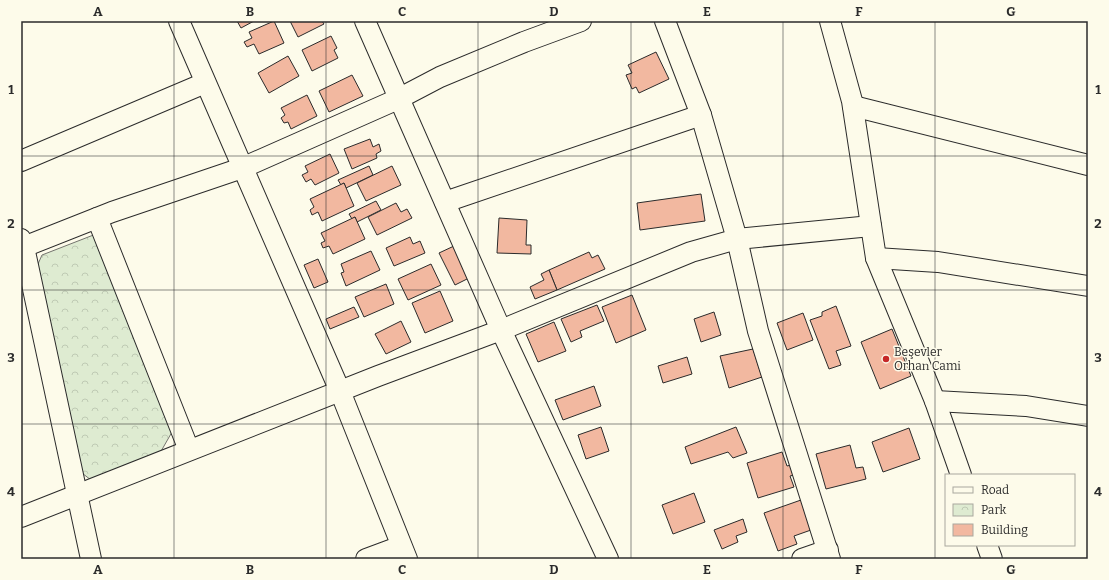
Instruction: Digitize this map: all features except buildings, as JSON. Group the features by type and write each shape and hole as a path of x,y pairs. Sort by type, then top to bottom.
{"street":[{"path":"179,21 340,391 404,553 366,559"},
{"path":"365,21 398,100 608,559"},
{"path":"90,559 22,244 242,168 398,100 440,77 524,42 581,21"},
{"path":"665,21 701,115 737,239 758,331 829,554 802,559"},
{"path":"830,21 853,106 876,258 935,401 961,474"},
{"path":"21,161 205,83"},
{"path":"853,106 1088,165"},
{"path":"445,202 701,115"},
{"path":"97,218 189,450"},
{"path":"21,516 340,391 502,330 691,252 737,239 871,226"},
{"path":"876,258 938,262 1088,286"},
{"path":"935,401 1026,406 1088,416"},
{"path":"987,546 992,559"}],"green space":[{"path":"96,234 172,432 160,453 91,480 78,470 34,273 42,255"}],"place":[{"name":"Beşevler Orhan Cami","path":"886,359"}]}
